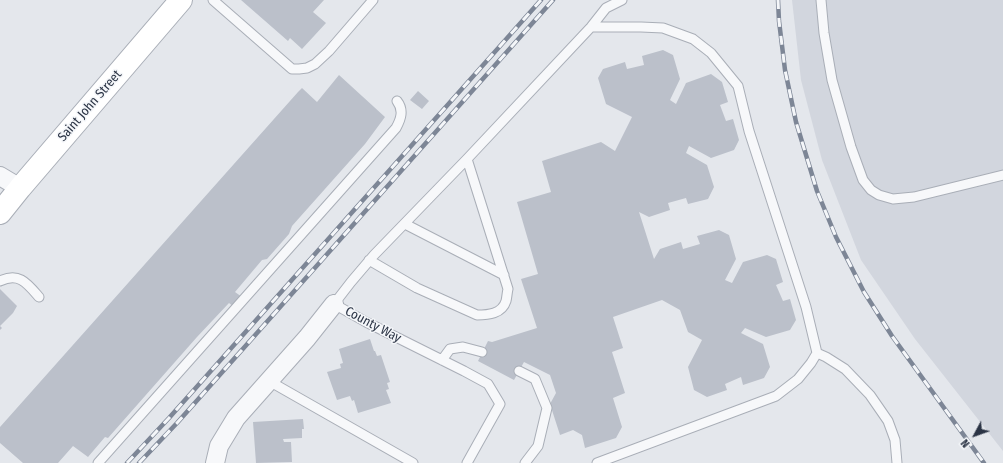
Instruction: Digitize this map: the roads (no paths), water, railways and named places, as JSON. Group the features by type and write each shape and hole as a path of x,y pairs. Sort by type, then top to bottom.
{"main road":[{"name":"Saint John Street","path":"0,213 181,0"}],"street":[{"path":"0,176 20,188"},
{"name":"County Way","path":"215,463 219,446 236,418 307,338 334,304"}],"lane":[{"path":"214,0 292,69 307,68 315,64 329,51 373,0"},
{"path":"334,304 369,260 467,159 591,27 606,8 622,0"},
{"path":"821,0 824,33 832,80 860,174 871,190 879,195 894,199 914,197 1003,175"},
{"path":"591,27 663,28 693,39 711,53 738,86 749,131 806,307 817,353 798,379 776,396 597,463"},
{"path":"98,463 396,128 402,112 400,104 397,102"},
{"path":"369,260 417,288 477,315 488,315 498,312 506,302 508,288 467,159"},
{"path":"405,224 504,275"},
{"path":"0,281 7,278 22,280 28,284 39,297"},
{"name":"County Way","path":"334,304 366,322 488,384 500,404 467,463"},
{"path":"442,360 450,348 463,347 482,352"},
{"path":"817,353 845,369 870,395 888,422 894,440 897,463"},
{"path":"519,370 535,379 547,408 538,446 525,463"},
{"path":"269,381 413,463"}],"railway":[{"path":"127,463 169,418 541,0"},
{"path":"139,463 177,423 553,0"},
{"path":"778,0 785,70 796,122 817,191 836,237 864,292 892,336 984,463"}]}
